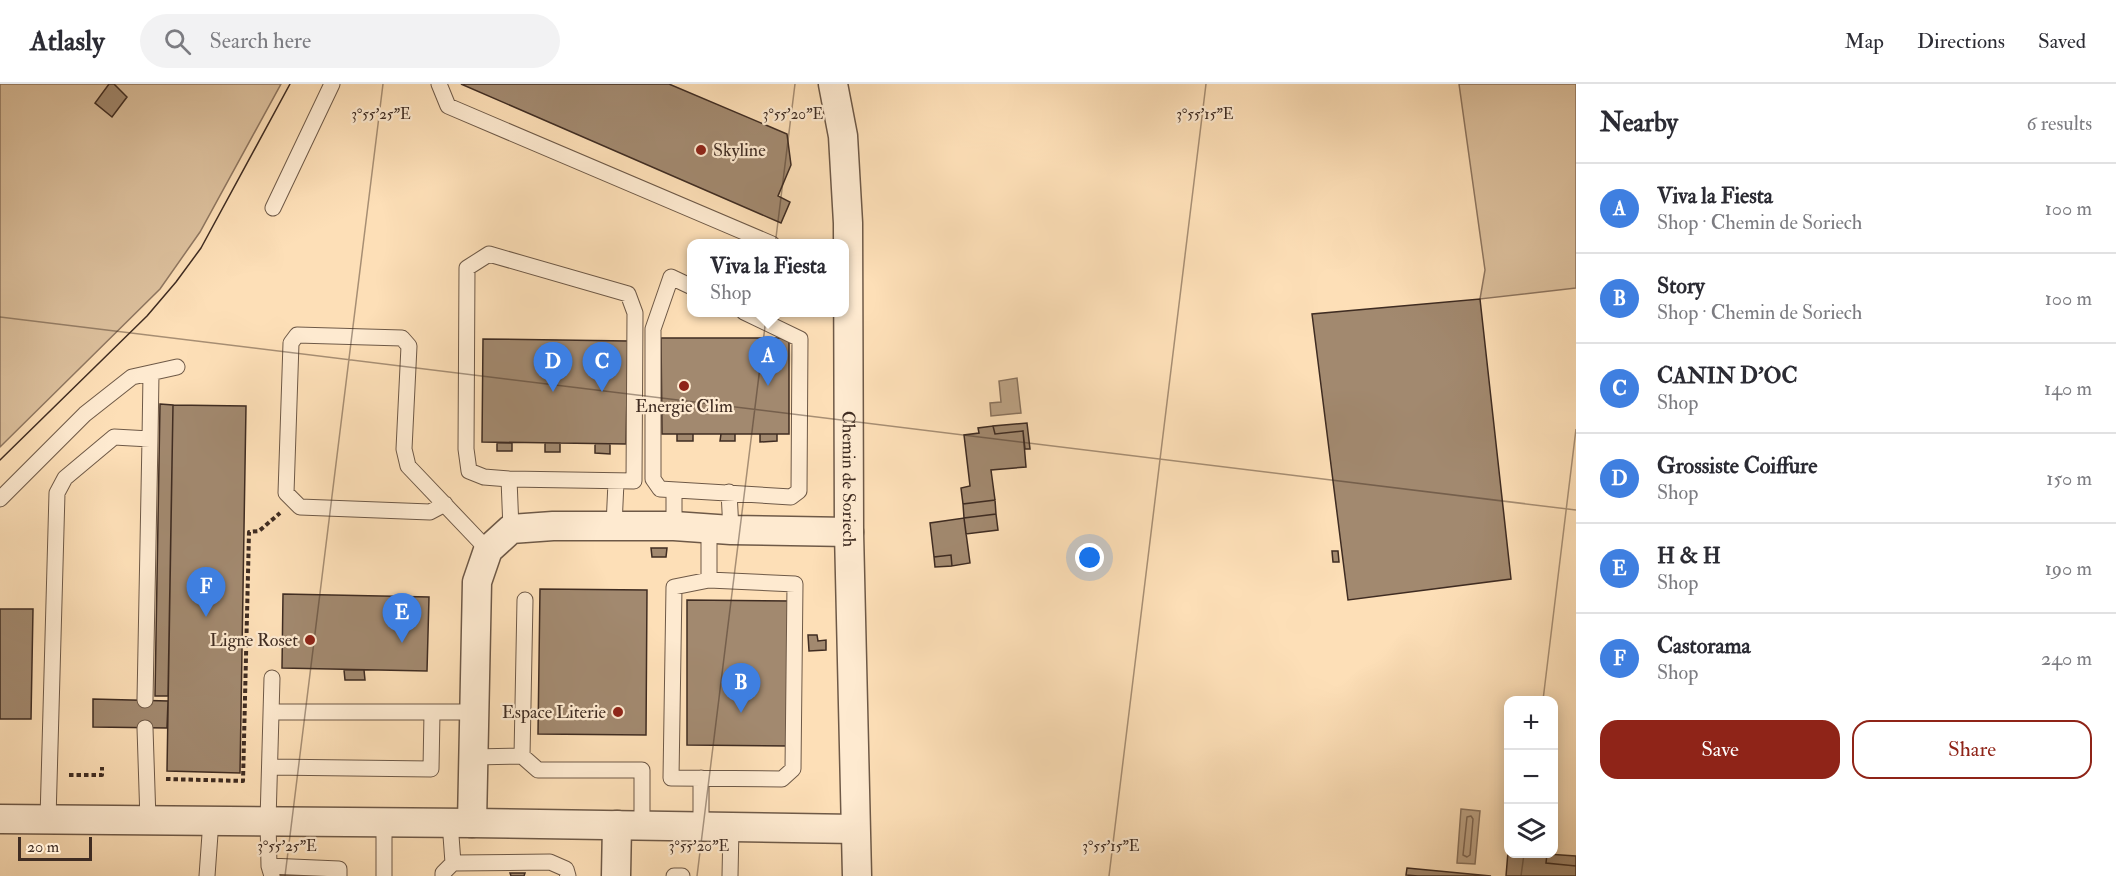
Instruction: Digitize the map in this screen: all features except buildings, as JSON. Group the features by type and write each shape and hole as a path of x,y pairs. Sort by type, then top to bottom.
{"street":[{"name":"Chemin de Soriech","path":"833,84 845,161 846,239"},
{"name":"Chemin de Soriech","path":"847,317 856,876"},
{"path":"461,822 473,757 477,582 488,550 511,529 674,526 849,532"},
{"path":"0,819 461,822 855,829"},
{"path":"616,876 629,825"}],"lane":[{"path":"273,208 332,84"},
{"path":"440,84 448,106 763,239"},
{"path":"489,254 628,294 635,313 634,482 509,479 484,477 469,471 466,449 467,268 489,254"},
{"path":"687,286 671,278 653,329 653,479 660,489 791,497 799,491 800,339 754,317"},
{"path":"445,504 430,512 300,507 286,493 291,343 297,335 402,338 409,346 404,450 408,466 445,504 488,550"},
{"path":"0,499 85,414 132,377 177,367"},
{"path":"145,700 151,373"},
{"path":"48,819 57,493 65,478 114,437 150,439"},
{"path":"509,479 511,529"},
{"path":"614,526 616,482"},
{"path":"674,491 674,526"},
{"path":"709,580 729,492"},
{"path":"709,580 795,584 793,769 782,779 672,778 674,587 709,580"},
{"path":"522,756 525,600"},
{"path":"272,678 268,821 270,871 339,869 339,876"},
{"path":"271,712 474,712"},
{"path":"270,767 430,769 432,713"},
{"path":"145,728 148,820"},
{"path":"473,757 522,756 538,770 642,770 629,825"},
{"path":"701,778 701,826"},
{"path":"207,876 211,820"},
{"path":"384,822 384,876"},
{"path":"443,876 443,873 453,863 461,822"},
{"path":"730,876 731,827"},
{"path":"453,863 550,862 566,869 568,876"},
{"path":"674,876 682,876"}],"path":[{"path":"146,778 243,781 249,532 259,531 294,500"}],"shaded area":[{"path":"0,84 281,84 200,232 160,289 0,447"},
{"path":"1459,84 1576,84 1576,288 1480,299 1485,270"}],"water":[{"path":"1017,378 1021,413 991,416 990,403 1001,402 999,381"},
{"path":"1461,809 1480,811 1475,864 1457,863"}],"tram line":[{"path":"0,460 147,316 176,282 201,248 290,84"}],"place":[{"name":"Skyline","path":"701,150"},
{"name":"Energie Clim","path":"684,386"},
{"name":"Viva la Fiesta","path":"768,386"},
{"name":"Grossiste Coiffure","path":"553,392"},
{"name":"CANIN D'OC","path":"602,392"},
{"name":"Castorama","path":"206,617"},
{"name":"Ligne Roset","path":"310,640"},
{"name":"H & H","path":"402,643"},
{"name":"Espace Literie","path":"618,712"},
{"name":"Story","path":"741,713"}]}
